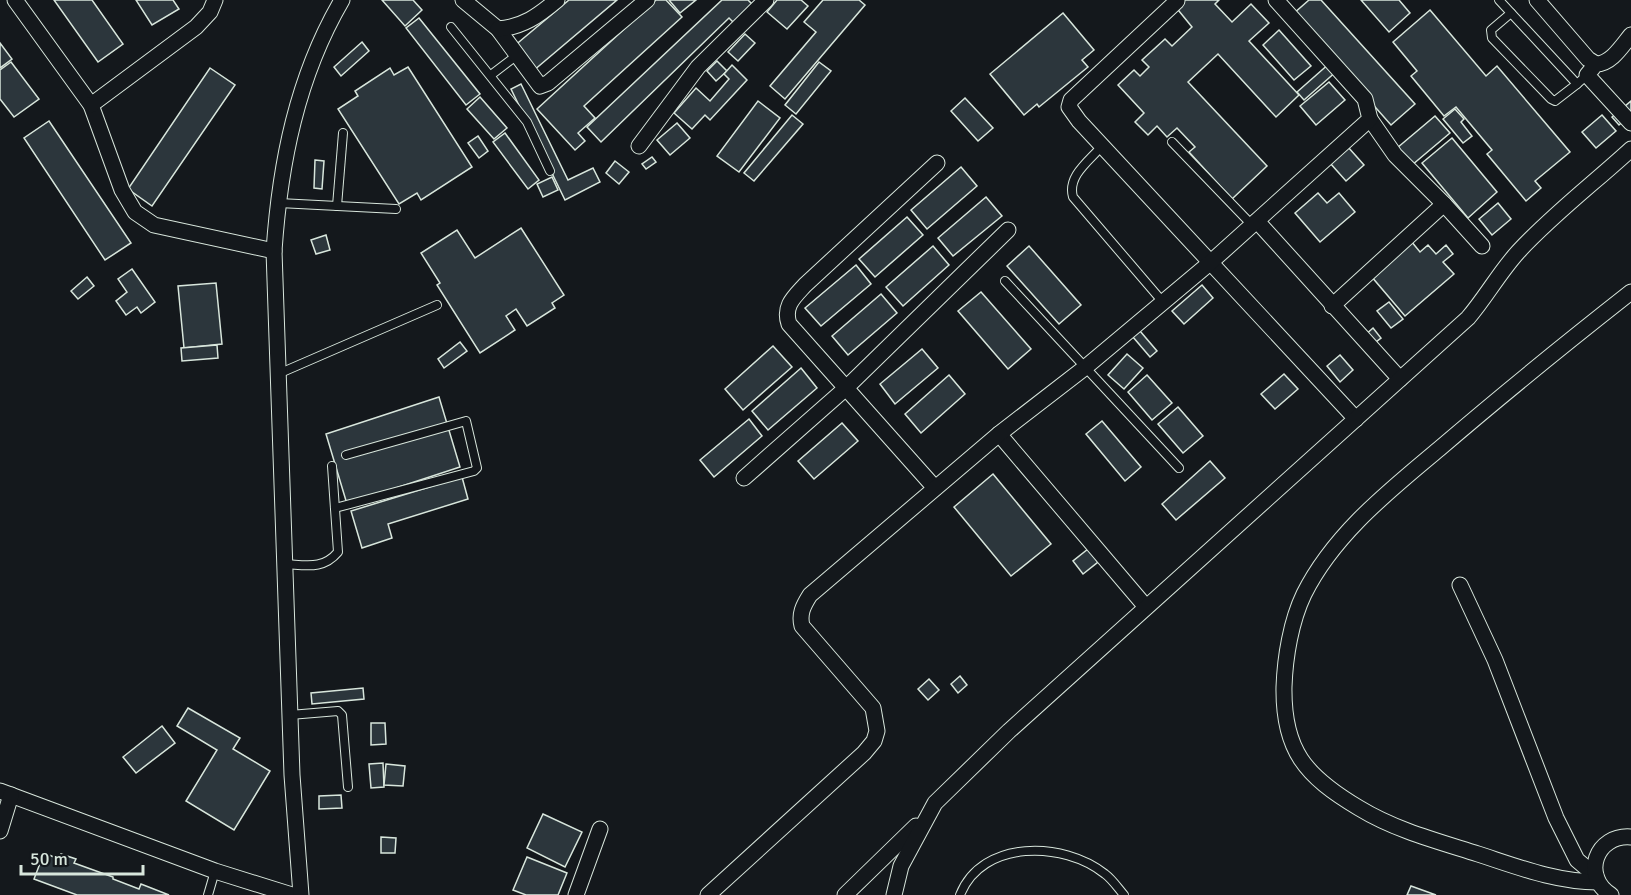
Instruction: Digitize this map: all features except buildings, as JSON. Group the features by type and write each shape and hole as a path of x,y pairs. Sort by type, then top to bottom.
{"street":[{"path":"15,0 91,105 122,190 135,212 154,225 274,251"},
{"path":"91,105 196,27 210,12 214,0"},
{"path":"301,895 290,715 274,251 277,203 288,139 298,99 325,30 342,0"},
{"path":"463,0 498,30 540,87 548,83 646,0"},
{"path":"498,30 515,28 532,21 557,0"},
{"path":"639,146 704,60 766,0"},
{"path":"1276,0 1365,99 1370,119 1395,155 1482,246"},
{"path":"1537,0 1588,59 1586,74"},
{"path":"1177,1 1071,100 1069,107 1102,146 1356,419"},
{"path":"1586,74 1611,58 1631,35"},
{"path":"1586,74 1631,123"},
{"path":"708,895 864,753 874,741 877,731 873,708 811,639 800,618 803,605 810,595 999,434 1087,366 1211,262 1370,119"},
{"path":"845,895 1009,731 1468,318 1518,251 1631,149"},
{"path":"935,488 789,324 786,315 789,303 937,163"},
{"path":"1332,306 1444,204"},
{"path":"1255,223 1400,379"},
{"path":"744,478 846,388 1008,230"},
{"path":"1597,879 1571,882 1540,874 1421,836 1371,815 1346,800 1302,762 1288,738 1284,714 1284,673 1291,633 1304,595 1332,549 1370,508 1443,445 1527,373 1631,292"},
{"path":"999,434 1146,607"},
{"path":"1460,585 1494,660 1556,818 1577,860 1611,895"},
{"path":"0,831 5,793 215,871 292,895"},
{"path":"894,895 901,866 935,803"},
{"path":"576,895 600,829"},
{"path":"1597,879 1594,861 1605,844 1614,838 1631,837"}],"lane":[{"path":"1499,0 1511,13 1586,74 1560,99 1555,101 1551,99 1492,38 1491,30 1511,13"},
{"path":"451,27 527,122 550,171"},
{"path":"490,75 516,56"},
{"path":"337,206 343,133"},
{"path":"1172,142 1255,223"},
{"path":"1102,146 1073,179 1070,188 1073,197 1162,301"},
{"path":"277,203 396,209"},
{"path":"1005,281 1087,366 1179,468"},
{"path":"278,374 437,305"},
{"path":"335,508 477,468 467,421 346,455"},
{"path":"285,564 322,566 331,561 338,552 332,466"},
{"path":"290,715 338,711 342,714 348,787"},
{"path":"960,895 978,868 1006,853 1033,849 1083,861 1105,874 1124,895"},
{"path":"208,895 215,871"}]}
